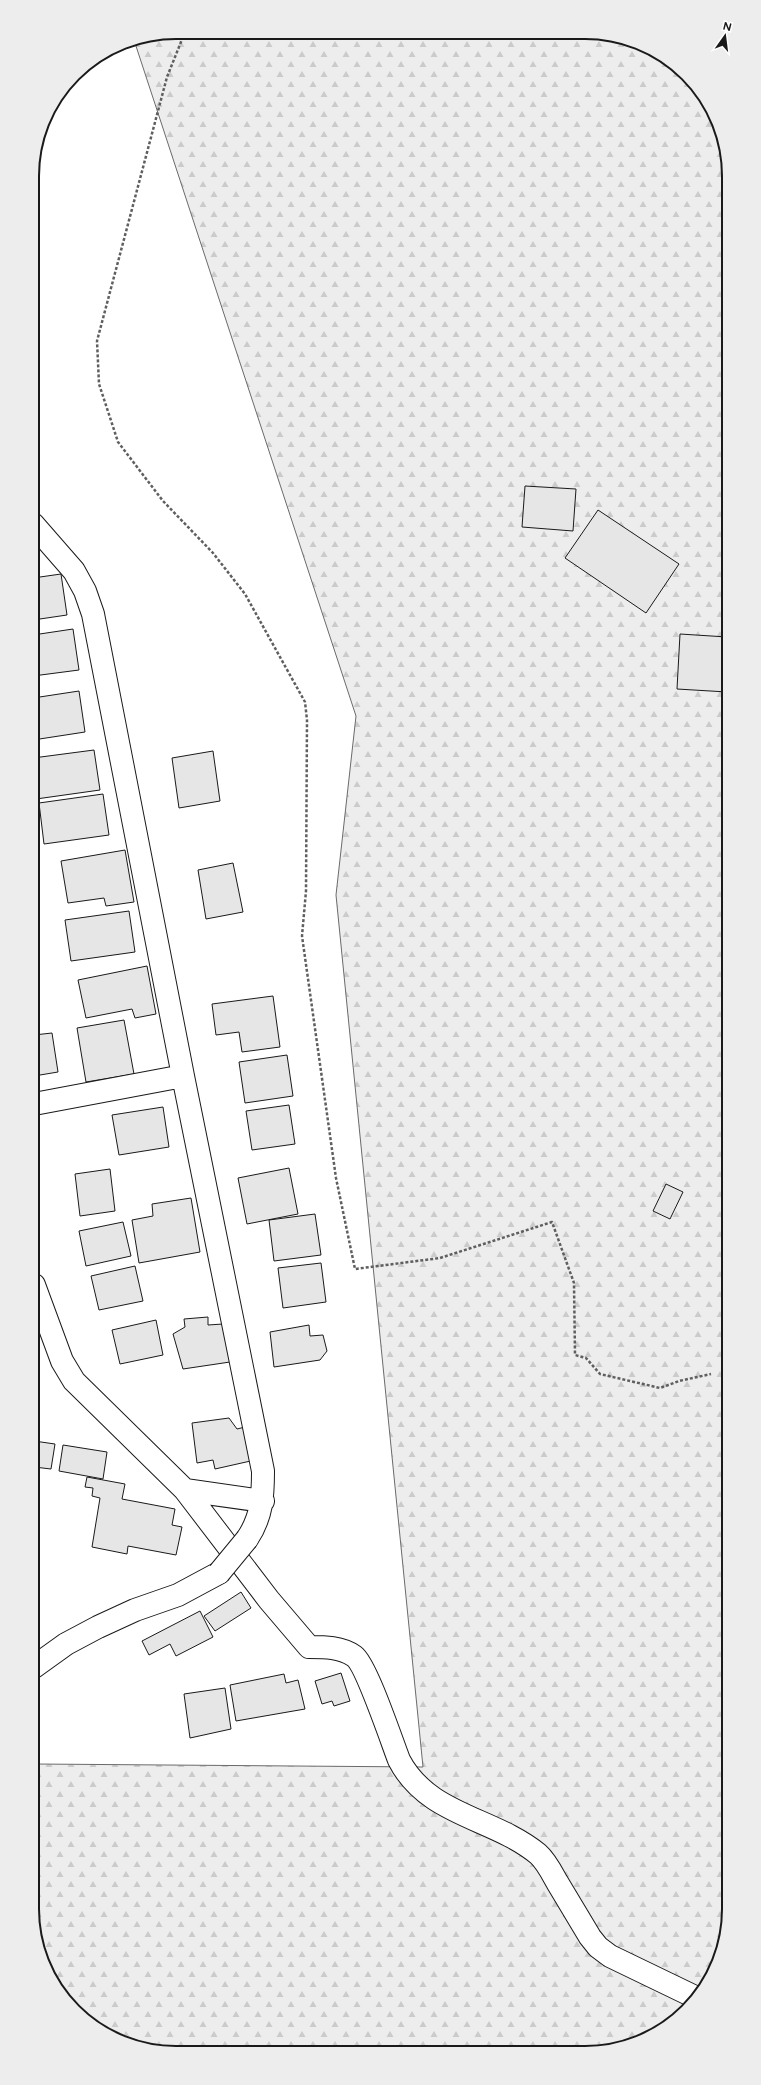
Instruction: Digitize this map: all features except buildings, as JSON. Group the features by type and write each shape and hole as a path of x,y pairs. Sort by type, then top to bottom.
{"street":[{"path":"39,531 74,571 93,614 182,1076 263,1471 263,1501 260,1517 247,1539 219,1573 178,1595 135,1610 98,1627 66,1644 39,1663"},
{"path":"39,1103 182,1076"},
{"path":"39,1299 62,1361 74,1382 185,1490 269,1600 309,1647 328,1647 355,1656 364,1671 398,1760 406,1774 418,1788 435,1801 515,1838 540,1856 598,1948 610,1956 691,1995"},
{"path":"185,1490 263,1501"}],"path":[{"path":"182,39 167,76 98,341 99,384 118,442 163,501 213,553 245,594 305,702 306,883 302,936 336,1178 354,1268 440,1258 552,1222 574,1283 575,1355 586,1358 600,1374 660,1388 680,1381 711,1374"}],"green space":[{"path":"167,39 594,39 629,46 646,53 669,67 682,79 694,92 704,107 715,132 721,158 722,176 722,1918 712,1962 699,1985 688,1999 675,2012 654,2028 638,2036 612,2043 594,2046 167,2046 149,2043 132,2039 107,2028 92,2018 79,2006 67,1993 49,1962 40,1927 39,1764 423,1767 336,895 356,716 136,45"}]}
